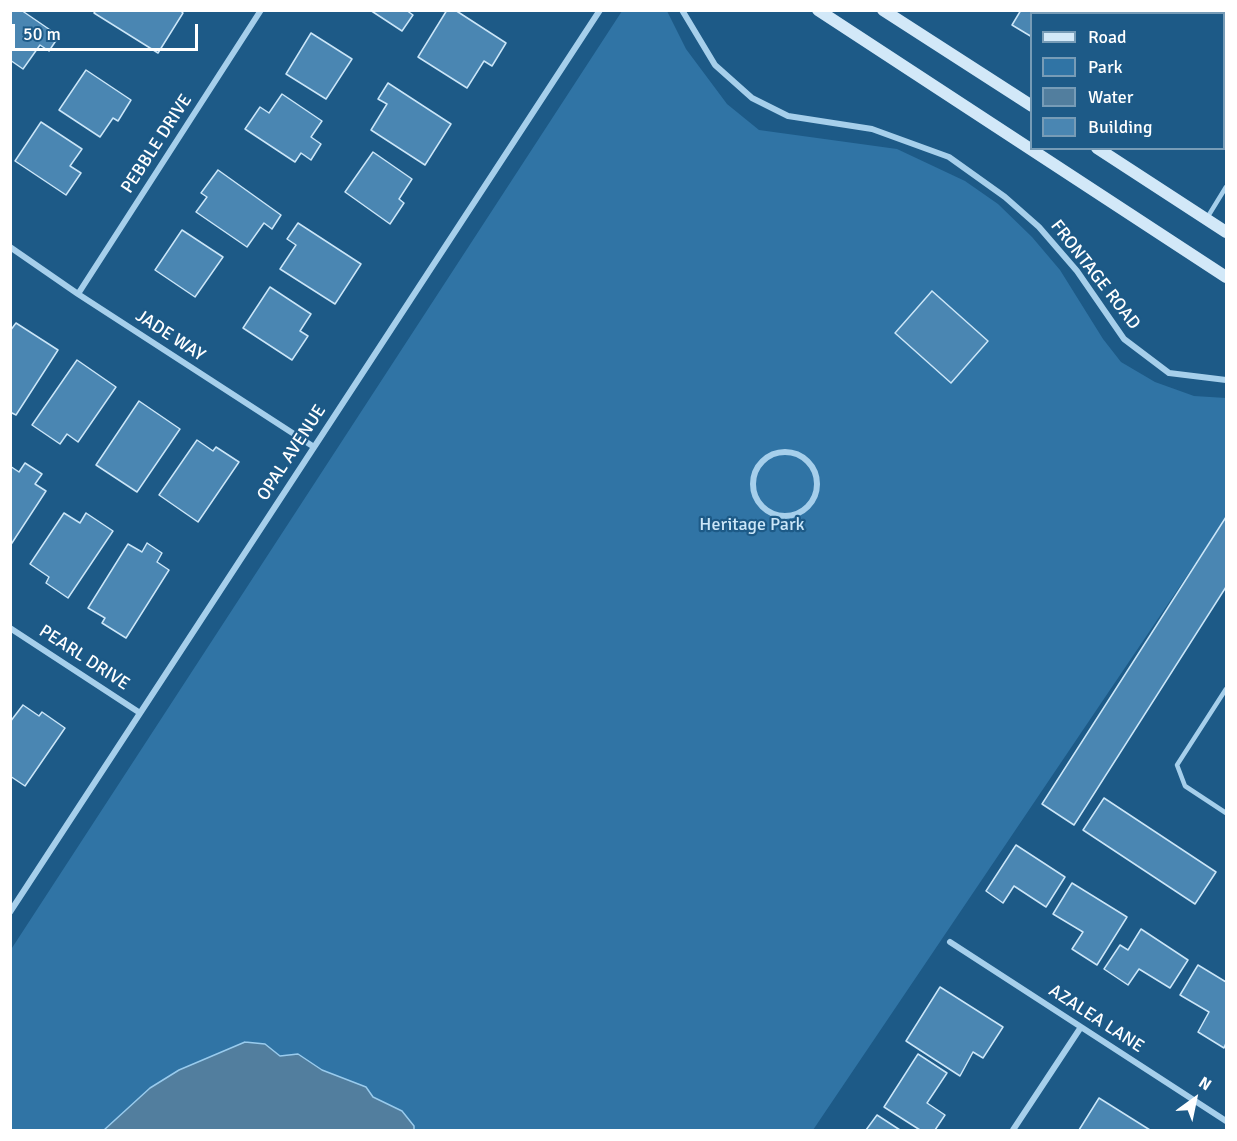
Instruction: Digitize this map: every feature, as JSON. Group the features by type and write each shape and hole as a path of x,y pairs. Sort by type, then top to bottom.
{"main road":[{"path":"818,10 1030,148"},
{"path":"883,10 1030,105"},
{"path":"1032,150 1227,277"},
{"path":"1100,150 1227,232"}],"street":[{"name":"PEBBLE DRIVE","path":"78,294 261,10"},
{"name":"OPAL AVENUE","path":"10,912 600,10"},
{"name":"FRONTAGE ROAD","path":"682,10 715,65 752,98 788,116 872,129 949,157 1005,196 1039,227 1077,271 1124,339 1169,373 1227,380"},
{"name":"JADE WAY","path":"10,247 78,294 314,447"},
{"path":"781,451 792,452 808,462 817,479 817,489 808,506 801,512 782,516 773,514 758,502 752,484 758,465 764,458 781,451"},
{"name":"PEARL DRIVE","path":"10,628 140,713"},
{"name":"AZALEA LANE","path":"950,942 1227,1121"},
{"path":"1013,1131 1081,1027"}],"lane":[{"path":"1207,219 1227,188"},
{"path":"1227,689 1177,765 1185,786 1227,813"}],"green space":[{"name":"Heritage Park","path":"622,11 667,11 686,49 727,104 759,130 897,149 965,181 998,204 1032,237 1060,270 1103,339 1121,362 1155,382 1194,396 1226,398 1226,518 813,1130 11,1130 10,951"}],"water":[{"path":"245,1042 265,1044 280,1056 298,1054 322,1070 366,1087 373,1097 402,1111 414,1126 414,1130 104,1130 150,1088 179,1070"}],"building":[{"path":"10,10 21,10 59,36 49,51 40,45 23,69 10,60"},
{"path":"96,10 180,10 183,13 158,53 94,13"},
{"path":"370,10 406,10 413,15 402,31"},
{"path":"447,10 455,10 506,43 492,66 484,61 467,88 418,57"},
{"path":"1021,10 1087,10 1086,12 1030,12 1030,36 1012,25"},
{"path":"1114,10 1150,10 1152,12 1113,12"},
{"path":"311,33 352,59 326,99 286,74"},
{"path":"86,70 131,100 118,121 113,118 100,137 59,110"},
{"path":"388,83 451,124 425,165 371,130 387,104 378,99"},
{"path":"282,94 322,121 311,137 321,144 311,160 301,153 295,162 245,129 260,107 269,113"},
{"path":"41,122 82,149 70,166 81,173 66,195 15,161"},
{"path":"373,152 412,179 399,199 404,203 390,224 345,192"},
{"path":"218,170 281,215 272,229 264,223 247,247 196,212 207,197 201,193"},
{"path":"298,223 361,264 335,304 280,269 296,245 287,239"},
{"path":"182,230 223,257 195,297 155,270"},
{"path":"270,287 311,314 300,331 308,336 292,360 243,328"},
{"path":"932,291 988,341 951,383 895,333"},
{"path":"16,323 58,350 16,415 10,412 10,331"},
{"path":"77,360 116,387 78,442 67,434 60,444 32,425"},
{"path":"139,401 180,429 137,492 96,465"},
{"path":"197,440 213,451 216,447 239,462 198,522 159,495"},
{"path":"25,463 42,474 35,484 46,491 10,546 10,466 19,472"},
{"path":"64,513 80,523 86,513 113,531 68,598 46,583 49,577 30,564"},
{"path":"1226,517 1226,587 1074,825 1042,804"},
{"path":"147,543 162,553 157,562 169,570 126,638 102,623 105,618 88,608 128,544 142,552"},
{"path":"23,705 39,716 42,712 65,728 25,786 10,776 10,722"},
{"path":"1104,798 1216,872 1195,904 1083,830"},
{"path":"1016,845 1065,877 1046,907 1014,886 1003,903 986,891"},
{"path":"1072,883 1127,917 1097,965 1072,949 1083,932 1053,914"},
{"path":"1141,929 1188,960 1170,988 1139,969 1128,985 1104,969 1120,945 1128,950"},
{"path":"1198,965 1226,982 1226,1043 1224,1048 1198,1032 1209,1012 1180,995"},
{"path":"940,987 1003,1027 983,1058 973,1052 960,1076 906,1041"},
{"path":"918,1054 947,1073 927,1103 945,1115 935,1130 920,1130 884,1107"},
{"path":"1099,1098 1150,1130 1079,1130"},
{"path":"877,1115 900,1130 866,1130"}]}
